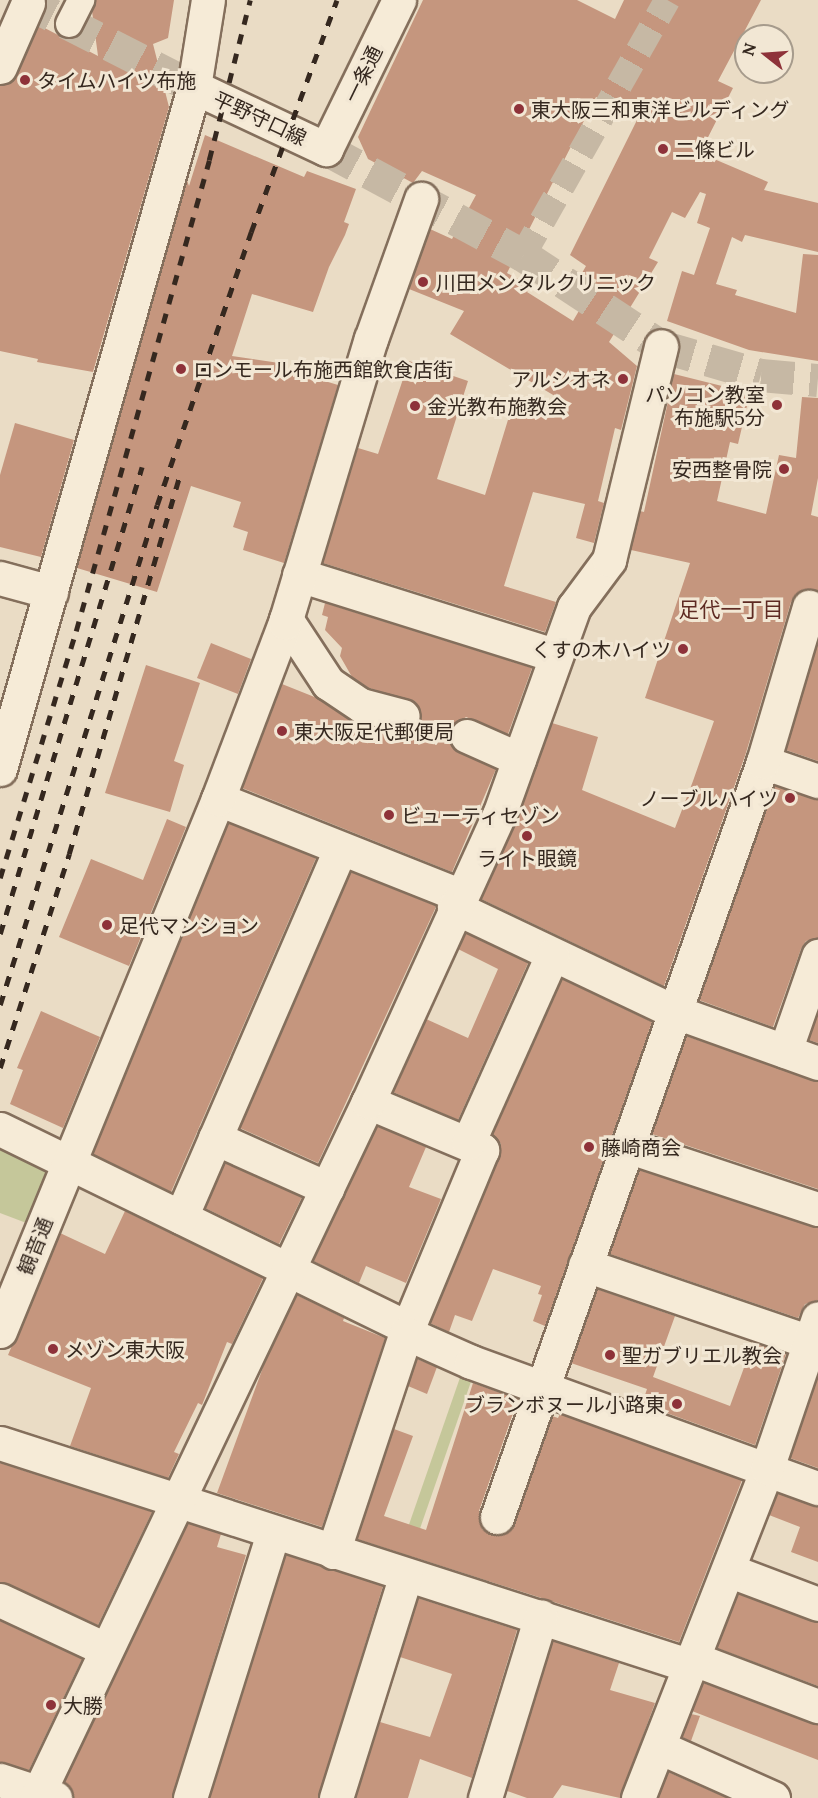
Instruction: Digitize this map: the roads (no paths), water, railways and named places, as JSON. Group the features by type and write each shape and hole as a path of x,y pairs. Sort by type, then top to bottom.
{"street":[{"path":"69,24 81,0"},
{"path":"0,769 194,87 208,0"},
{"name":"一条通","path":"326,149 399,0"},
{"path":"0,67 28,3"},
{"name":"平野守口線","path":"194,87 326,149"},
{"name":"観音通","path":"0,1330 218,799 286,619 371,339 421,199"},
{"path":"0,1780 43,1796 105,1649 368,1102 454,907 499,815 574,607 609,560 661,346"},
{"path":"299,575 555,655"},
{"path":"0,578 51,592"},
{"path":"286,619 328,683 361,705 403,716"},
{"path":"497,1517 810,627"},
{"path":"466,736 519,759"},
{"path":"763,762 818,781"},
{"path":"218,799 458,894 454,907"},
{"path":"181,1216 340,849"},
{"path":"454,907 674,1011 818,1063"},
{"path":"468,1143 552,955"},
{"path":"785,1051 818,956"},
{"path":"333,1552 407,1330 482,1149 368,1102"},
{"path":"0,1129 69,1160 471,1362 818,1488"},
{"path":"215,1138 327,1188"},
{"path":"627,1146 818,1209"},
{"path":"585,1265 815,1335 693,1662 638,1798"},
{"path":"0,1443 333,1552 693,1662 818,1706"},
{"path":"190,1798 273,1533"},
{"path":"728,1570 818,1604"},
{"path":"336,1798 406,1575"},
{"path":"0,1600 105,1649"},
{"path":"485,1798 541,1616"},
{"path":"659,1747 773,1798"}],"tunnel":[{"path":"23,0 194,87"},
{"path":"523,255 667,0"},
{"path":"326,149 523,255 661,346 761,375 818,380"}],"railway":[{"path":"0,878 76,631 209,160 250,0"},
{"path":"0,1005 157,505 251,232 337,0"},
{"path":"0,934 142,467"},
{"path":"0,1068 69,854 181,472"}],"place":[{"name":"タイムハイツ布施","path":"25,80"},
{"name":"東大阪三和東洋ビルディング","path":"519,109"},
{"name":"二條ビル","path":"663,149"},
{"name":"川田メンタルクリニック","path":"423,282"},
{"name":"ロンモール布施西館飲食店街","path":"181,369"},
{"name":"アルシオネ","path":"623,379"},
{"name":"パソコン教室 布施駅5分","path":"777,405"},
{"name":"金光教布施教会","path":"415,406"},
{"name":"安西整骨院","path":"784,469"},
{"name":"くすの木ハイツ","path":"683,649"},
{"name":"東大阪足代郵便局","path":"282,731"},
{"name":"ノーブルハイツ","path":"790,798"},
{"name":"ビューティセゾン","path":"389,815"},
{"name":"ライト眼鏡","path":"527,836"},
{"name":"足代マンション","path":"107,925"},
{"name":"藤崎商会","path":"589,1147"},
{"name":"メゾン東大阪","path":"53,1349"},
{"name":"聖ガブリエル教会","path":"610,1355"},
{"name":"ブランボヌール小路東","path":"677,1404"},
{"name":"大勝","path":"51,1705"}],"district":[{"name":"足代一丁目","path":"731,610"}]}
